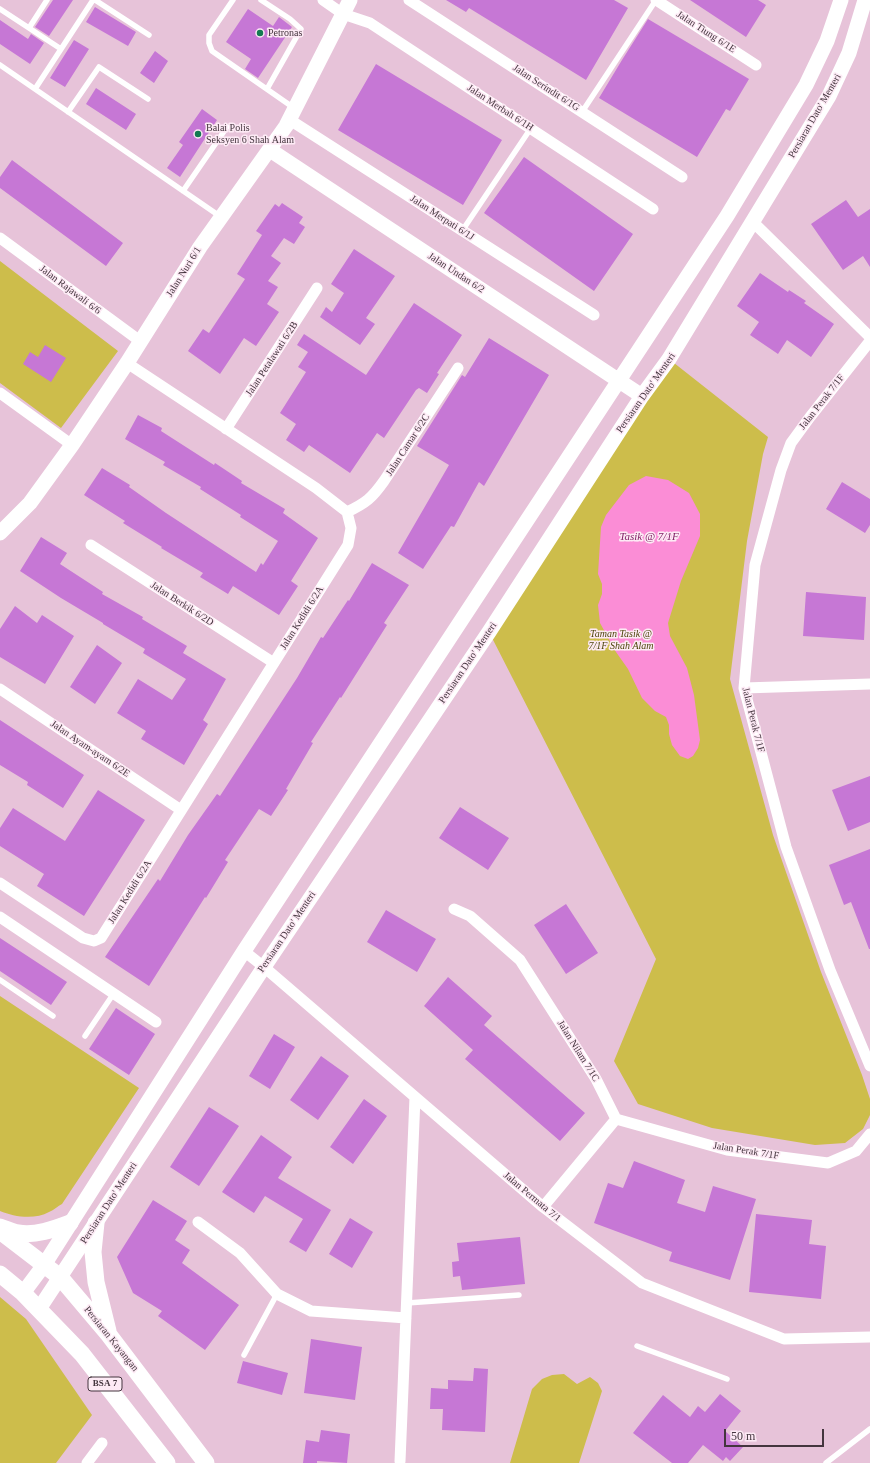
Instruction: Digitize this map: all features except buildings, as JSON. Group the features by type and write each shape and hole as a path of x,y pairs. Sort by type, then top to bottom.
{"main road":[{"name":"Jalan Nuri 6/1","path":"0,533 30,504 72,445 127,363 200,247 270,150 293,115 350,0"},
{"path":"23,1294 44,1265 244,951 727,216 806,85 827,41 841,0"},
{"name":"Persiaran Dato' Menteri","path":"39,1309 264,966 489,632 642,396 669,359 829,96 849,53 865,0"},
{"name":"Jalan Undan 6/2","path":"270,150 642,396"},
{"path":"0,1227 17,1233 30,1234 70,1223"},
{"path":"96,1223 93,1252 96,1282 109,1336"},
{"name":"Persiaran Kayangan","path":"0,1231 60,1278 109,1336 206,1463"},
{"name":"BSA 7","path":"0,1274 39,1309 82,1354 167,1463"}],"street":[{"name":"Jalan Merbah 6/1H","path":"323,0 342,14 370,23 653,209"},
{"name":"Jalan Tiung 6/1E","path":"656,0 756,65"},
{"name":"Jalan Serindit 6/1G","path":"414,1 682,177"},
{"name":"Jalan Merpati 6/1J","path":"293,115 462,231 594,315"},
{"path":"752,222 870,337"},
{"name":"Jalan Rajawali 6/6","path":"0,238 140,342"},
{"name":"Jalan Petalawati 6/2B","path":"226,429 317,288"},
{"name":"Jalan Perak 7/1F","path":"870,341 795,438 791,444 781,470 754,565 744,688 786,847 830,970 870,1066"},
{"path":"127,363 316,488 347,512"},
{"name":"Jalan Camar 6/2C","path":"347,512 361,506 372,498 458,368"},
{"path":"0,393 72,445"},
{"name":"Jalan Kedidi 6/2A","path":"0,883 83,938 94,941 101,938 348,545 351,528 347,512"},
{"name":"Jalan Berkik 6/2D","path":"91,546 274,663"},
{"path":"744,688 870,684"},
{"name":"Jalan Ayam-ayam 6/2E","path":"0,689 181,810"},
{"name":"Jalan Nilam 7/1C","path":"454,909 470,916 520,960 596,1079 616,1119"},
{"path":"0,917 156,1022"},
{"name":"Jalan Permata 7/1","path":"244,951 264,966 543,1207 642,1283 784,1339 870,1337"},
{"path":"400,1461 414,1097"},
{"path":"543,1207 616,1119"},
{"name":"Jalan Perak 7/1F","path":"616,1119 728,1150 828,1163 856,1151 870,1134"},
{"path":"198,1222 240,1253 277,1294 311,1311 406,1318"},
{"path":"87,1463 102,1443"}],"lane":[{"path":"29,28 47,0"},
{"path":"35,89 94,0 149,36"},
{"path":"232,0 210,35 209,43 212,51 267,89 293,115"},
{"path":"261,0 290,19 301,30 267,89"},
{"path":"582,112 656,0"},
{"path":"0,9 61,49"},
{"path":"0,65 221,217"},
{"path":"68,112 99,67 148,99"},
{"path":"183,191 227,127"},
{"path":"462,231 531,128"},
{"path":"0,980 53,1016"},
{"path":"85,1036 114,993"},
{"path":"244,1355 277,1294"},
{"path":"406,1303 519,1295"},
{"path":"637,1346 727,1379"},
{"path":"826,1463 870,1429"}],"green space":[{"path":"0,261 118,351 61,428 0,383"},
{"name":"Taman Tasik @ 7/1F Shah Alam","path":"669,359 768,437 763,454 747,541 730,679 773,835 821,972 870,1099 870,1115 863,1129 845,1143 815,1145 712,1128 638,1104 614,1061 656,959 489,632"},
{"path":"0,996 139,1088 62,1204 51,1211 31,1217 12,1215 0,1211"},
{"path":"0,1297 26,1319 92,1415 56,1463 0,1463"},
{"path":"564,1374 577,1384 590,1377 598,1383 602,1391 579,1463 510,1463 532,1389 542,1379 552,1375"}],"water":[{"name":"Tasik @ 7/1F","path":"646,476 668,480 689,493 700,514 700,536 681,581 668,623 670,636 687,668 694,695 700,740 698,748 693,756 688,759 680,756 672,745 669,734 669,725 666,717 655,711 642,698 628,669 616,652 600,623 598,605 602,594 602,584 598,574 601,527 606,515 629,485"}],"place":[{"name":"Petronas","path":"260,33"},
{"name":"Balai Polis Seksyen 6 Shah Alam","path":"198,134"}]}
